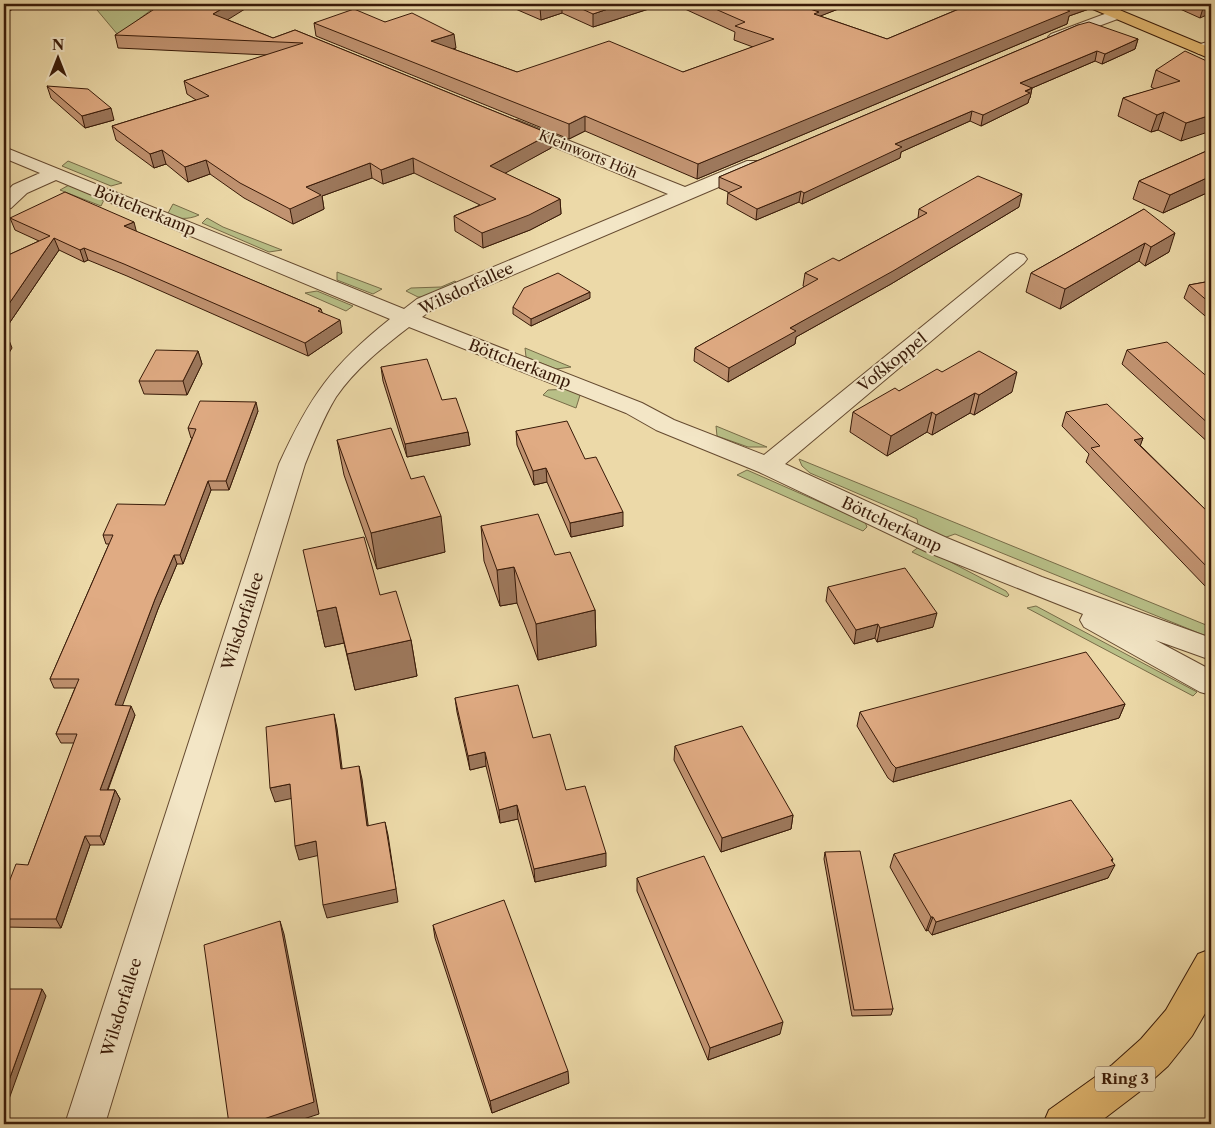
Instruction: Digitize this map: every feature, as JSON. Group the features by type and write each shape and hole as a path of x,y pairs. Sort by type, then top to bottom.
{"main road":[{"path":"1093,4 1207,50"},
{"name":"Ring 3","path":"1063,1124 1129,1076 1157,1049 1179,1024 1211,966"}],"street":[{"path":"1040,43 1118,14"},
{"name":"Kleinworts Höh","path":"497,117 684,194"},
{"name":"Böttcherkamp","path":"4,152 406,318 634,408 665,425 768,466 937,545 1032,584 1211,650"},
{"name":"Wilsdorfallee","path":"85,1124 210,720 292,464 307,428 327,394 357,361 425,304 766,159"},
{"path":"4,204 20,189 56,173"},
{"name":"Voßkoppel","path":"768,466 785,449 1018,260"},
{"name":"Böttcherkamp","path":"1032,584 1148,651 1211,684"}],"green space":[{"path":"92,4 159,4 118,35"},
{"path":"68,161 122,183 111,186 62,166"},
{"path":"69,185 104,200 101,206 60,190"},
{"path":"173,204 199,215 183,218 167,215"},
{"path":"207,218 223,227 282,250 269,252 202,223"},
{"path":"337,272 382,289 373,294 337,280"},
{"path":"455,281 457,283 423,297 418,297 406,291 411,288 441,287"},
{"path":"317,291 353,306 346,311 305,293"},
{"path":"525,348 571,367 556,369 526,357"},
{"path":"571,389 581,392 576,408 543,395 548,390"},
{"path":"716,426 767,447 748,447 717,436"},
{"path":"799,459 1211,627 1211,638 955,534 941,539 919,530 917,519 810,473 802,466"},
{"path":"747,470 865,522 867,527 863,531 737,475"},
{"path":"920,546 1006,591 1009,595 1007,597 912,552"},
{"path":"1036,606 1197,692 1193,696 1027,608"}],"building":[{"path":"162,4 230,4 213,14 273,38 295,30 550,134 490,166 560,199 529,215 482,233 454,216 496,199 413,158 381,170 370,163 306,187 321,195 290,209 240,183 206,160 185,167 162,150 150,154 112,126 209,96 184,81 303,43 115,35"},
{"path":"533,4 550,4 540,7"},
{"path":"571,4 623,4 593,14"},
{"path":"704,4 818,4 807,8 819,12 814,14 887,39 971,4 1070,4 1060,7 1070,11 698,164 585,116 569,124 314,23 354,9 385,22 412,13 454,34 431,41 517,72 609,41 683,72 774,39 735,26 745,22"},
{"path":"1089,22 1138,39 1105,54 1097,51 1020,83 1032,88 1025,91 1030,93 983,115 972,111 895,144 902,147 804,193 801,191 757,209 728,193 742,187 719,177 1078,25"},
{"path":"1185,51 1211,63 1211,115 1186,123 1164,112 1157,115 1123,98 1180,81 1156,70"},
{"path":"47,86 88,89 111,108 82,116"},
{"path":"1211,149 1211,176 1170,195 1139,181"},
{"path":"978,176 1022,194 893,271 790,328 796,331 729,368 695,348 818,279 805,273 833,258 839,261 927,213 919,209"},
{"path":"65,192 134,222 124,226 321,309 318,311 340,320 305,343 124,264 84,248 80,250 54,238 4,311 4,257 50,236 10,218"},
{"path":"1144,209 1175,233 1151,247 1145,243 1065,289 1031,273"},
{"path":"558,273 590,292 531,319 513,307 524,288"},
{"path":"1211,281 1211,304 1189,285"},
{"path":"1167,342 1211,380 1211,426 1127,350"},
{"path":"156,350 198,351 183,381 139,381"},
{"path":"979,351 1017,372 979,395 975,393 936,415 932,412 891,436 853,412 895,388 899,391 937,369 942,372"},
{"path":"427,359 442,400 456,398 468,432 405,444 381,367"},
{"path":"200,401 256,402 226,481 208,481 180,555 174,555 155,599 115,705 131,706 100,790 115,790 100,836 85,836 56,919 4,919 4,895 16,864 28,865 77,734 56,734 79,679 50,679 113,535 103,535 117,504 165,505 196,429 188,428"},
{"path":"1107,404 1143,438 1134,440 1211,515 1211,571 1091,448 1100,446 1066,412"},
{"path":"567,421 585,459 596,457 623,512 570,523 546,468 533,471 516,431"},
{"path":"391,428 411,479 424,476 441,516 371,533 337,440"},
{"path":"538,514 555,555 570,552 595,610 536,624 514,567 497,570 481,526"},
{"path":"364,537 380,595 396,591 411,640 347,654 336,607 317,611 303,550"},
{"path":"905,568 937,613 880,628 878,624 856,630 828,587"},
{"path":"1086,652 1125,704 896,768 860,712"},
{"path":"518,685 533,738 550,734 566,790 585,786 606,853 534,869 517,805 499,810 485,752 468,756 455,698"},
{"path":"334,714 341,769 359,766 367,826 385,822 396,889 323,905 316,841 295,846 290,784 270,788 266,727"},
{"path":"742,726 793,815 722,838 675,746"},
{"path":"1071,800 1113,859 1111,860 1115,865 936,922 931,917 894,854"},
{"path":"860,851 893,1009 854,1010 825,852"},
{"path":"704,856 783,1022 710,1048 637,878"},
{"path":"504,900 568,1071 490,1101 433,925"},
{"path":"280,921 314,1102 249,1124 229,1124 204,945"},
{"path":"4,989 42,989 4,1094"}]}
